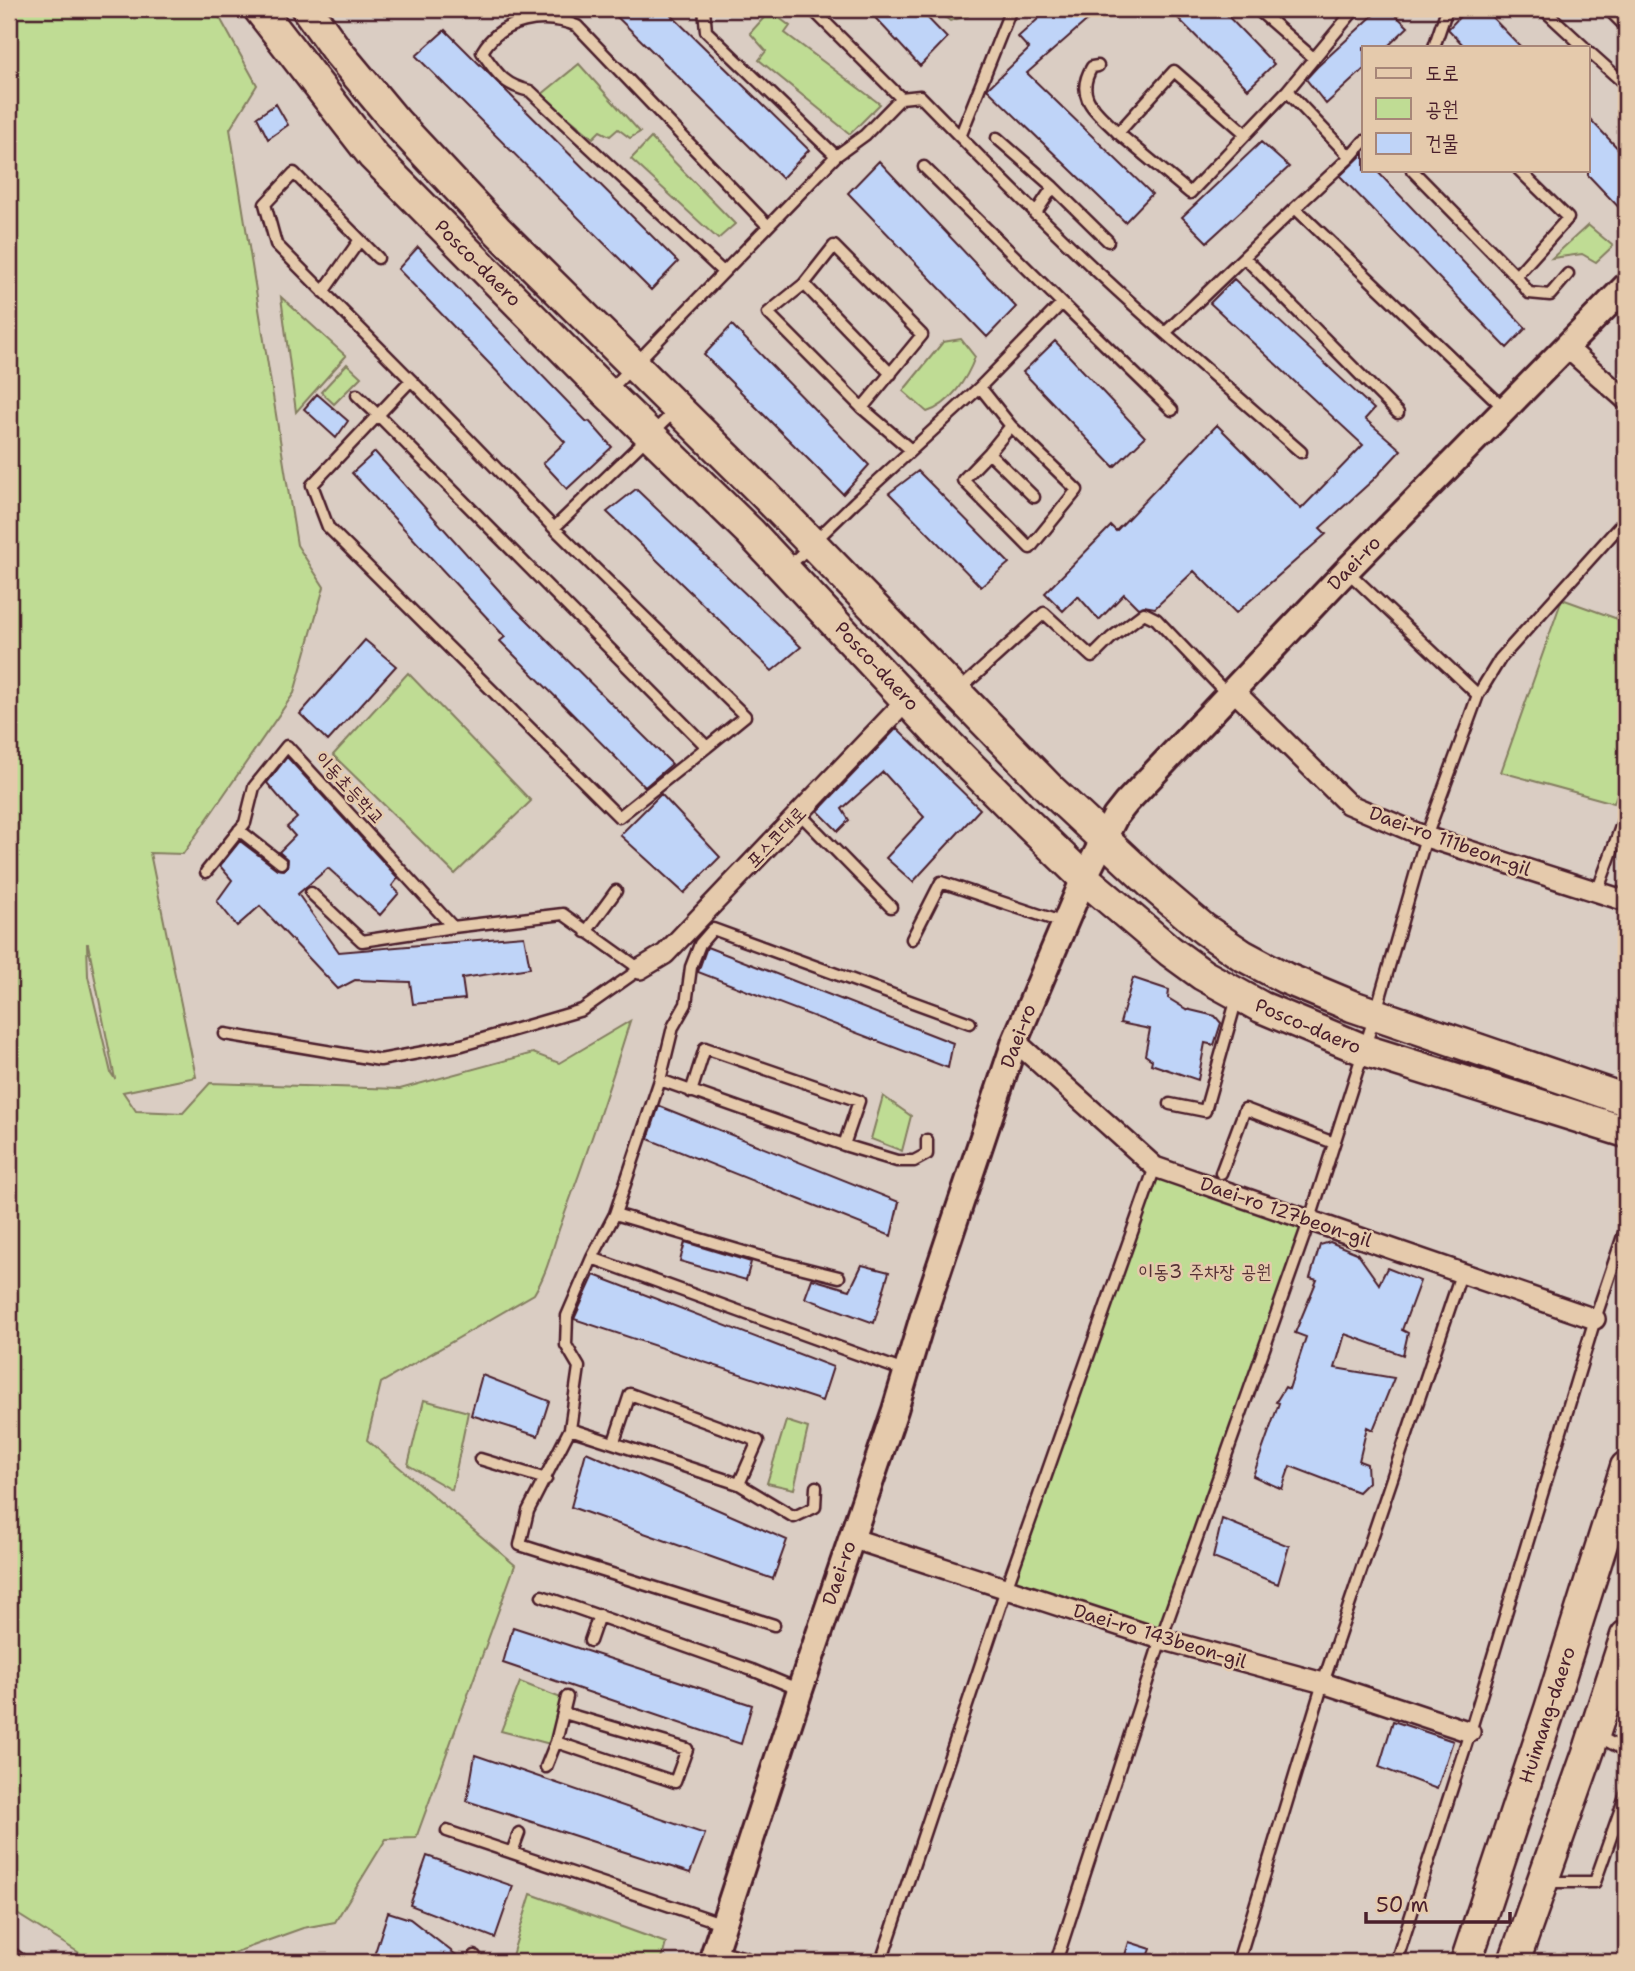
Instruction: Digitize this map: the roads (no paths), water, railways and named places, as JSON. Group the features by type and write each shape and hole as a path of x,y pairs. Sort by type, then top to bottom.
{"main road":[{"name":"Posco-daero","path":"260,9 373,156 607,393 786,569 944,740 1084,878 1170,951 1203,975 1238,994 1300,1024 1364,1050 1626,1132"},
{"name":"Posco-daero","path":"307,9 337,51 397,122 498,231 764,494 1050,789 1204,929 1242,955 1285,978 1375,1015 1626,1100"},
{"path":"820,606 828,586 845,579"},
{"name":"Huimang-daero","path":"1466,1962 1550,1709 1626,1467"},
{"path":"1514,1962 1626,1636"}],"street":[{"name":"Daei-ro","path":"713,1958 1014,1041 1084,878 1115,817 1346,570 1626,286"},
{"path":"1565,346 1626,400"},
{"name":"Daei-ro 111beon-gil","path":"1230,693 1348,804 1426,837 1626,901"},
{"name":"포스코대로","path":"640,969 664,954 908,699"},
{"name":"Daei-ro 127beon-gil","path":"1014,1041 1155,1167 1595,1319"},
{"name":"Daei-ro 143beon-gil","path":"851,1538 1161,1639 1323,1683 1470,1732"},
{"path":"9,1957 16,1962"},
{"path":"713,1958 744,1962"}],"lane":[{"path":"704,9 706,31 836,156"},
{"path":"812,9 901,98"},
{"path":"960,137 1011,9"},
{"path":"1257,9 1312,57"},
{"path":"1098,66 1092,67 1084,82 1086,99 1118,133 1190,193 1287,90 1355,9"},
{"path":"1434,46 1447,9"},
{"path":"1543,9 1583,46"},
{"path":"1608,9 1626,27"},
{"path":"723,272 530,91 513,88 497,75 482,52 489,40 516,24 538,19 559,19 577,26 768,226"},
{"path":"1590,53 1626,86"},
{"path":"1118,133 1174,71 1246,134"},
{"path":"1287,90 1350,157"},
{"path":"607,393 836,156 865,135 901,98 920,96 1035,214 1301,452"},
{"path":"997,138 1053,187 1108,241"},
{"path":"1165,333 1362,143"},
{"path":"924,167 1172,410"},
{"path":"1414,172 1516,275 1529,293 1550,295 1568,274"},
{"path":"1516,275 1568,218 1521,172"},
{"path":"378,258 293,173 265,204 276,244 411,380 554,528 745,716 619,817 328,527 312,485 411,380"},
{"path":"1035,214 1053,187"},
{"path":"1295,208 1504,408"},
{"path":"323,292 359,241"},
{"path":"862,408 922,335 834,246 804,284 768,313 862,408 911,450"},
{"path":"1245,258 1398,413"},
{"path":"804,284 891,374"},
{"path":"786,569 980,387 1062,303"},
{"path":"980,387 1011,426 1077,491 1031,548 963,480 1011,426"},
{"path":"357,395 707,747"},
{"path":"554,528 676,409"},
{"path":"989,453 1034,497"},
{"path":"1056,1962 1161,1639 1310,1219 1375,1015 1426,837 1478,695 1500,659 1626,519"},
{"path":"1346,570 1478,695"},
{"path":"956,693 1044,613 1092,657 1111,638 1144,614 1156,619 1230,693"},
{"name":"이동초등학교","path":"206,872 245,823 254,786 287,746 453,927"},
{"path":"799,813 891,906"},
{"path":"1597,892 1626,813"},
{"path":"239,830 281,863"},
{"path":"912,939 941,882 1065,923"},
{"path":"586,932 617,891"},
{"path":"225,1034 380,1060 462,1045 582,1010 640,969 563,915 453,927 362,941 311,893"},
{"path":"774,1625 520,1545 528,1511 570,1429 579,1367 566,1345 567,1316 615,1214 660,1080 673,1027 686,1004 691,967 700,944 713,929 970,1023"},
{"path":"1170,1104 1205,1111 1238,994"},
{"path":"691,1092 705,1048 859,1101 844,1145"},
{"path":"660,1080 897,1161 914,1161 927,1154 927,1140"},
{"path":"1221,1173 1245,1109 1335,1143"},
{"path":"881,1962 1006,1589 1155,1167"},
{"path":"615,1214 839,1277"},
{"path":"1396,1962 1470,1732 1595,1319 1626,1227"},
{"path":"592,1258 907,1372"},
{"path":"1238,1962 1323,1683 1461,1274"},
{"path":"614,1442 630,1394 758,1441 739,1484"},
{"path":"570,1429 739,1484 794,1517 815,1507 816,1488"},
{"path":"480,1459 546,1479"},
{"path":"542,1596 800,1690"},
{"path":"590,1641 600,1615"},
{"path":"546,1767 568,1697"},
{"path":"556,1742 676,1782 687,1749 564,1713"},
{"path":"1594,1735 1626,1751"},
{"path":"1542,1882 1595,1882 1626,1794"},
{"path":"447,1831 725,1924"},
{"path":"512,1852 519,1833"}],"park label":[{"name":"이동3 주차장 공원","path":"1205,1271"}]}
